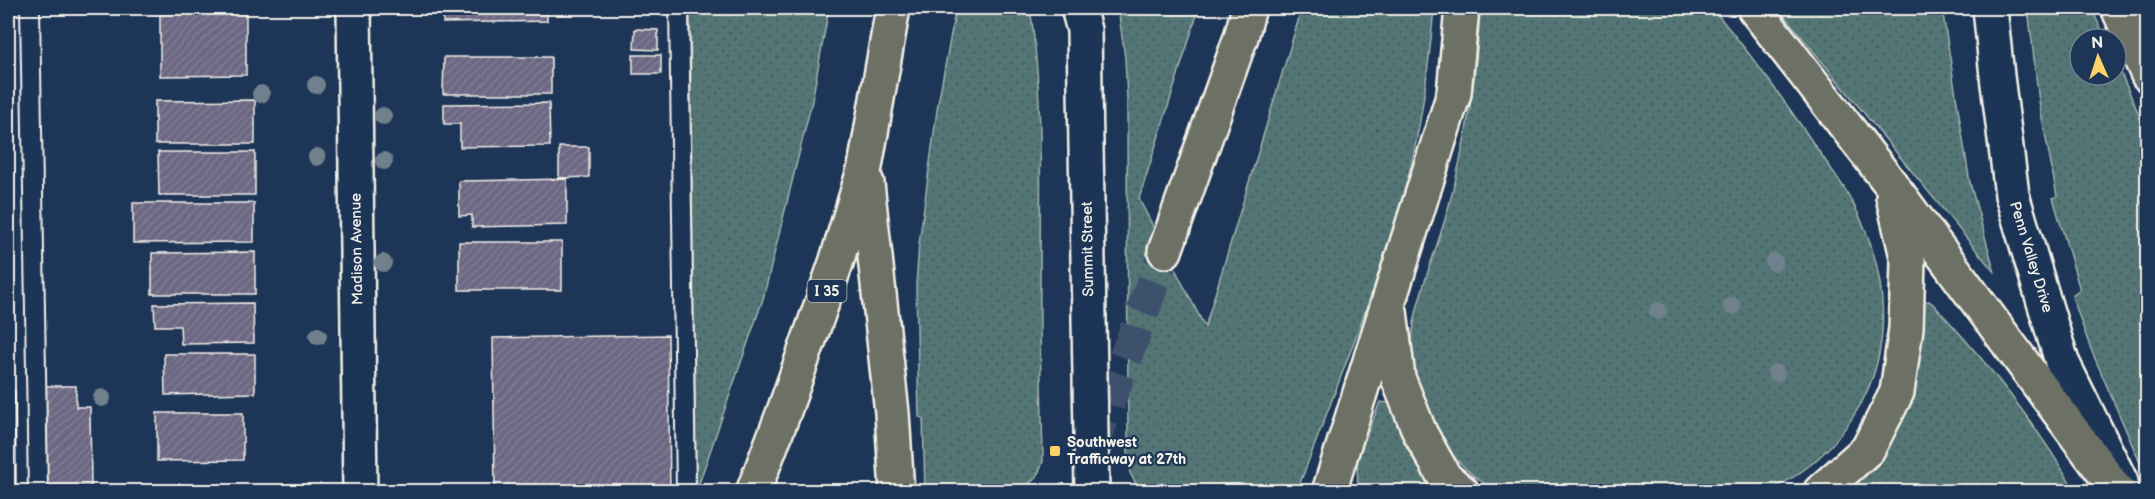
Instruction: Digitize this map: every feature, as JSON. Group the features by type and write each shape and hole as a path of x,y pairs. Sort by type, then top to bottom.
{"highway":[{"name":"I 35","path":"753,492 836,263 865,166 893,8"},
{"path":"1165,251 1241,37 1249,8"},
{"path":"1329,492 1454,93 1462,8"},
{"path":"1754,8 1890,183 2118,492"},
{"path":"2118,8 2148,75"},
{"path":"865,166 892,413 897,492"},
{"path":"1820,492 1868,449 1897,392 1906,328 1908,261 1890,183"},
{"path":"1389,302 1398,378 1425,442 1445,478 1462,492"}],"street":[{"name":"Madison Avenue","path":"354,8 360,492"},
{"name":"Summit Street","path":"1078,8 1084,30 1092,492"},
{"name":"Penn Valley Drive","path":"1990,8 2012,195 2062,362 2126,492"}],"lane":[{"path":"30,8 38,492"},
{"path":"679,8 686,492"}],"green space":[{"path":"690,8 829,8 812,101 763,299 696,492"},
{"path":"956,8 1030,8 1037,76 1040,144 1043,461 1034,480 1016,491 925,491 923,418 919,417 916,285 919,244 938,103"},
{"path":"1118,8 1199,8 1139,199 1205,327 1302,8 1434,8 1417,136 1397,218 1342,375 1297,491 1140,491 1130,473 1128,458 1127,99 1125,58"},
{"path":"1480,8 1712,8 1772,84 1846,191 1859,216 1878,270 1882,298 1879,354 1871,381 1859,407 1841,434 1809,467 1768,491 1497,491 1476,478 1458,461 1443,441 1430,420 1421,397 1412,348 1414,323 1460,160 1473,84"},
{"path":"1778,8 1942,8 1970,183 1995,273"},
{"path":"2028,8 2091,8 2100,27 2068,27 2068,87 2127,87 2147,133 2147,479 2090,347 2072,296 2080,290 2053,198 2057,196 2039,102"},
{"path":"1929,301 2010,393 2044,441 2075,491 2016,491 1975,485 1853,487 1850,482 1922,306 1924,302"},
{"path":"1380,402 1389,403 1399,430 1416,461 1442,491 1358,492 1357,459"}],"building":[{"path":"443,8 547,8 547,21 443,23"},
{"path":"160,9 246,9 246,75 160,76"},
{"path":"635,29 658,30 658,50 634,49"},
{"path":"633,55 661,55 661,74 633,74"},
{"path":"444,57 551,57 551,94 443,94"},
{"path":"255,100 255,144 155,144 155,101"},
{"path":"549,103 550,146 460,147 460,124 444,124 444,104"},
{"path":"559,147 589,147 589,177 559,178"},
{"path":"158,152 255,152 255,195 159,195"},
{"path":"567,179 567,225 472,227 472,215 459,216 459,181"},
{"path":"133,203 254,203 254,242 133,243"},
{"path":"459,242 562,242 562,290 459,290"},
{"path":"255,252 255,294 152,294 152,253"},
{"path":"253,303 254,343 181,344 180,326 155,326 154,304"},
{"path":"668,335 670,492 495,492 493,338"},
{"path":"164,354 255,354 255,393 165,395"},
{"path":"43,386 76,386 76,407 90,407 91,487 44,487"},
{"path":"8,391 15,391 16,484 8,484"},
{"path":"157,413 243,413 243,460 157,461"}],"tunnel":[{"path":"1091,450 1165,251"}],"place":[{"name":"Southwest Trafficway at 27th","path":"1055,451"}]}
